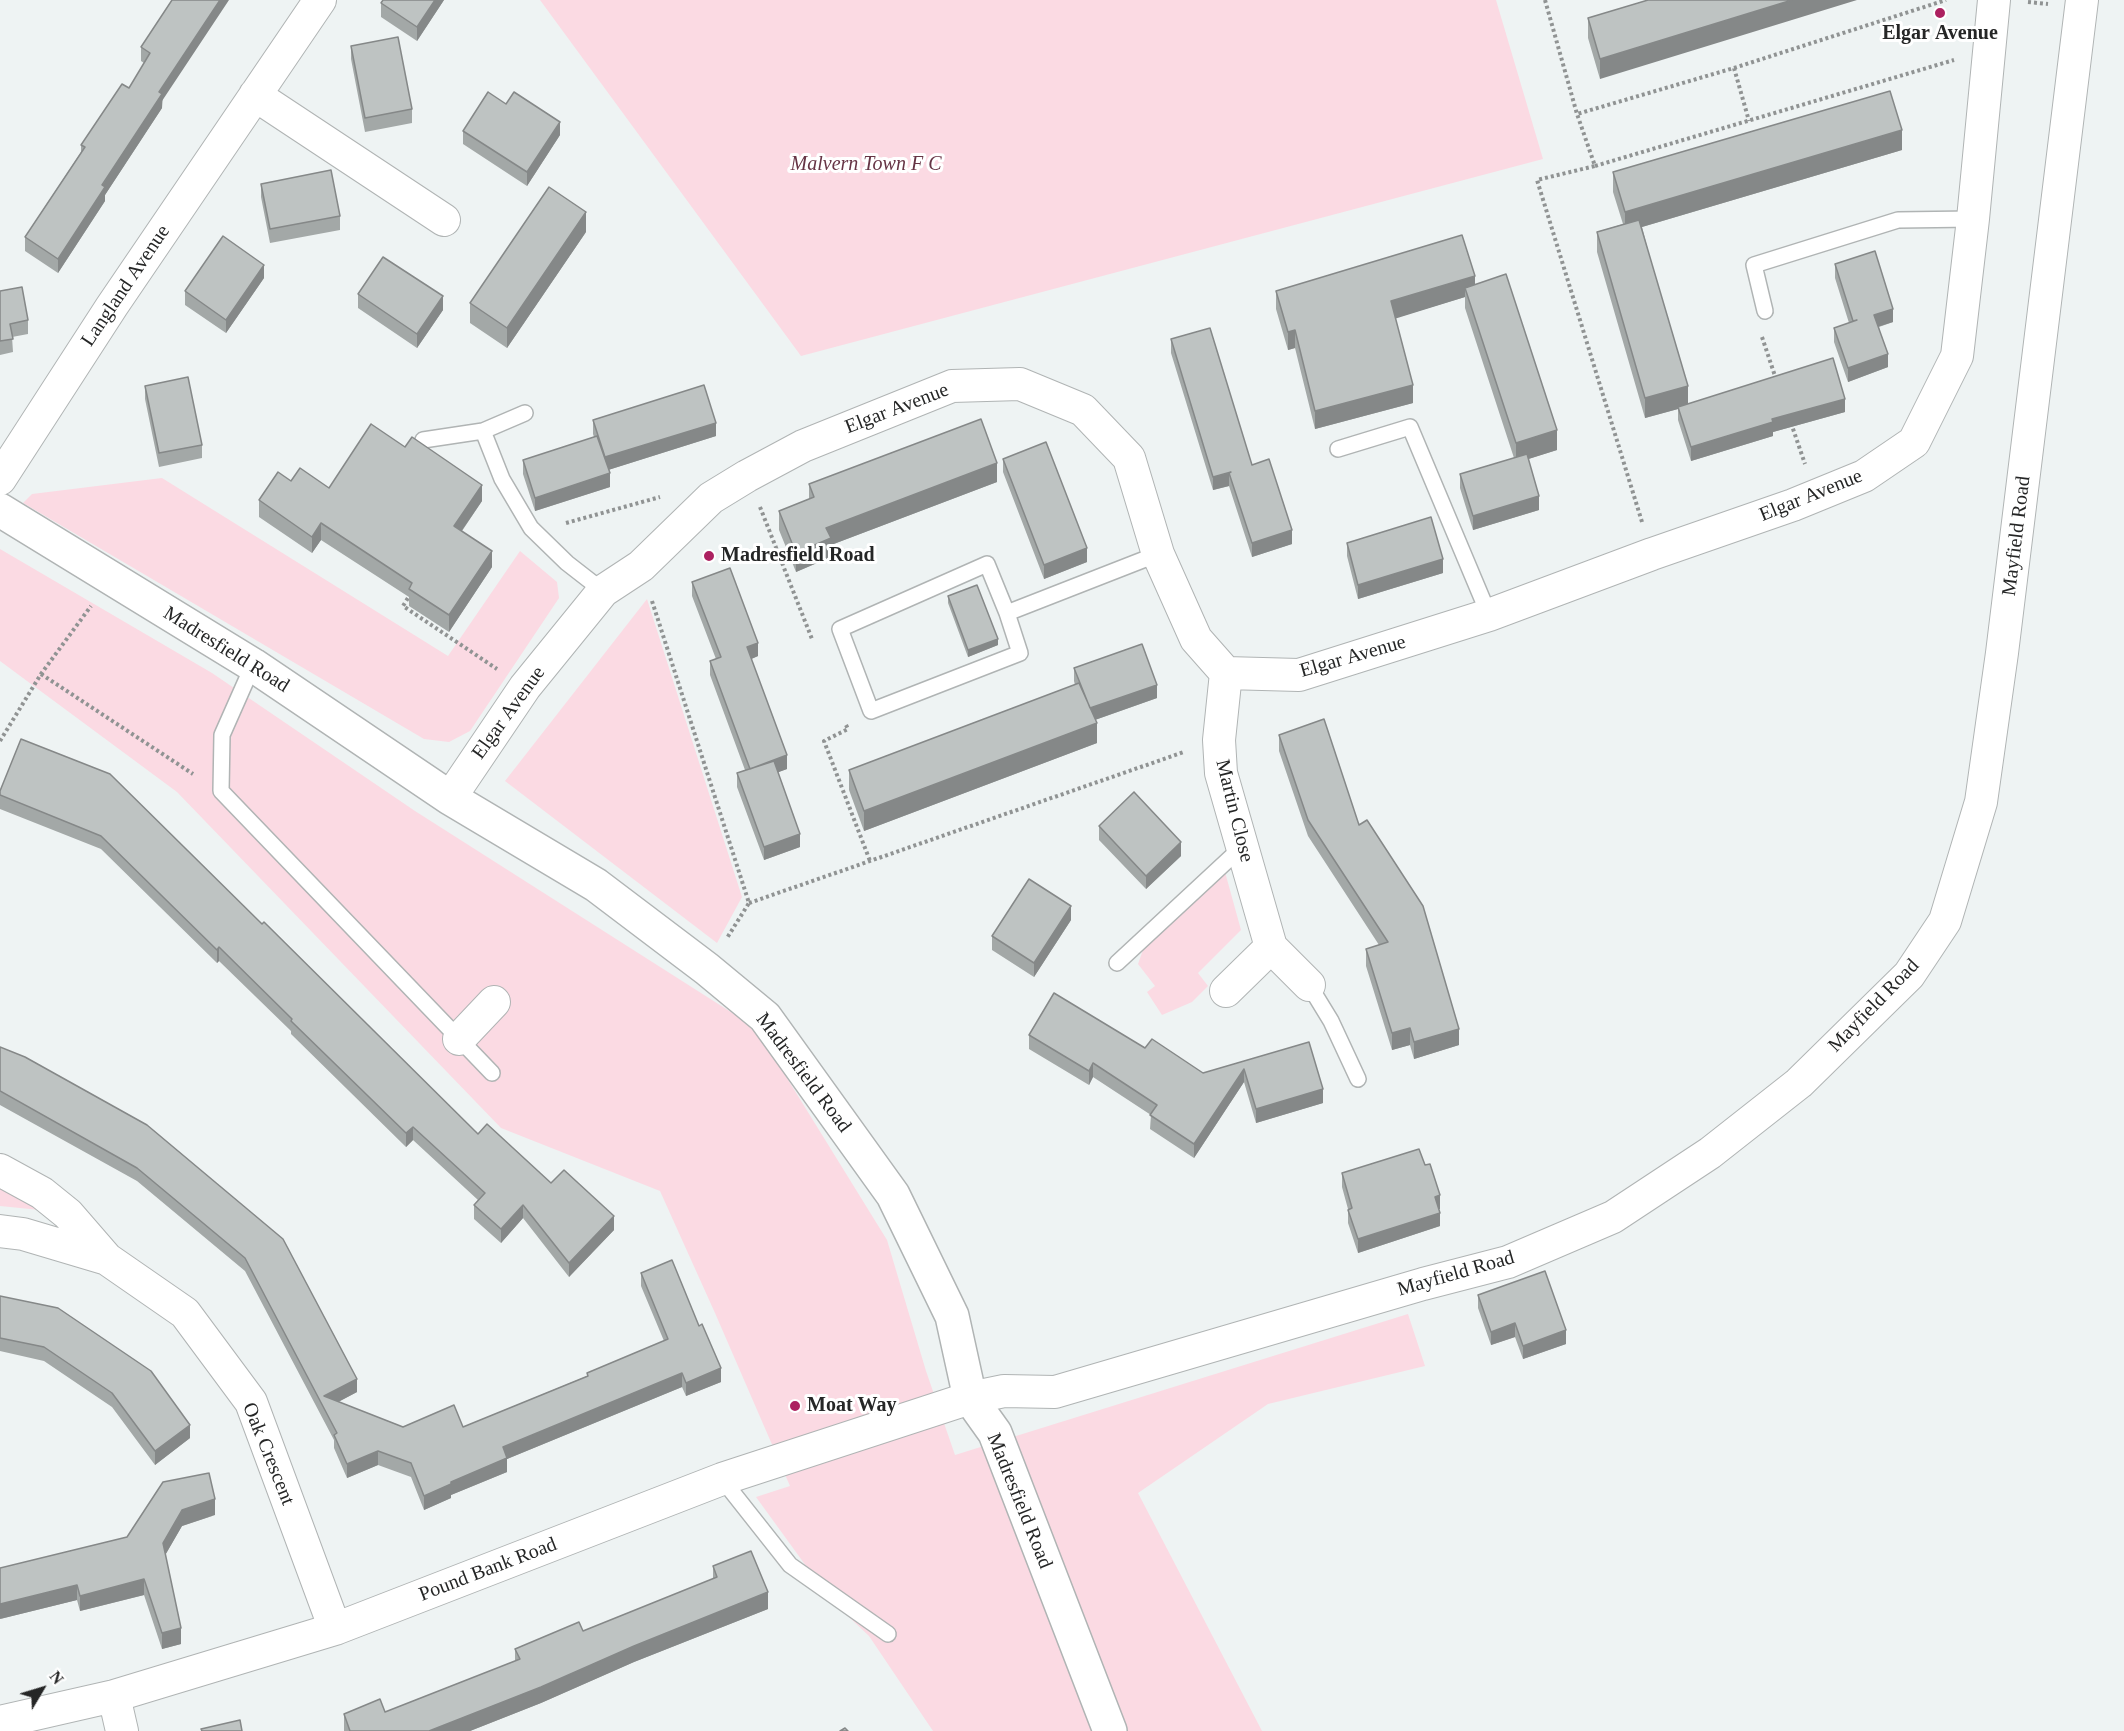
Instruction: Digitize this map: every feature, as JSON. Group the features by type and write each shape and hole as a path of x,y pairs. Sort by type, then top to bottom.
{"street":[{"name":"Langland Avenue","path":"0,479 112,306 320,0"},
{"name":"Elgar Avenue","path":"450,798 525,687 603,591 641,566 711,498 803,446 952,386 1020,384 1083,410 1129,458 1158,554 1196,639 1226,673 1299,675 1489,615 1816,496 1864,476 1914,442 1957,356 1994,0"},
{"name":"Mayfield Road","path":"970,1398 1004,1391 1054,1392 1118,1375 1422,1284 1508,1262 1612,1217 1710,1153 1799,1083 1909,975 1945,921 1981,802 2004,642 2082,0"},
{"path":"255,95 444,220"},
{"name":"Madresfield Road","path":"0,510 253,665 450,798 596,885 707,969 765,1017 893,1195 952,1316 970,1398 995,1433 1110,1731"},
{"name":"Martin Close","path":"1226,673 1219,740 1221,773 1271,947 1309,985"},
{"path":"1227,991 1271,947"},
{"path":"459,1039 494,1002"},
{"name":"Oak Crescent","path":"0,1170 42,1193 68,1214 107,1259 185,1313 251,1402 335,1629"},
{"name":"Oak Crescent","path":"0,1231 23,1234 107,1259"},
{"name":"Pound Bank Road","path":"0,1722 114,1696 335,1629 722,1479 970,1398"},
{"path":"114,1696 122,1731"}],"lane":[{"path":"1765,310 1754,265 1898,220 1973,219"},
{"path":"423,440 483,431 525,413"},
{"path":"1338,449 1410,427 1489,615"},
{"path":"483,431 502,479 531,528 567,563 603,591"},
{"path":"1007,613 1158,554"},
{"path":"987,564 1007,613 1020,653 871,711 840,628 987,564"},
{"path":"253,665 222,735 221,791 492,1073"},
{"path":"1117,963 1242,847"},
{"path":"1309,985 1331,1021 1358,1079"},
{"path":"722,1479 790,1565 888,1634"}],"path":[{"path":"1545,0 1577,114 1595,166"},
{"path":"1577,114 1734,68 1946,0"},
{"path":"1652,554 1537,180 1595,166 1988,50"},
{"path":"1734,68 1749,121"},
{"path":"1765,310 1758,324 1780,388"},
{"path":"1791,420 1816,496"},
{"path":"747,476 813,642"},
{"path":"538,536 551,527 680,492 702,506"},
{"path":"641,566 749,903"},
{"path":"0,741 41,674 110,578"},
{"path":"414,588 403,606 525,687"},
{"path":"41,674 221,791"},
{"path":"843,718 848,729 824,741 870,861"},
{"path":"707,969 749,903 1219,740"}],"green space":[{"name":"Malvern Town F C","path":"540,0 1496,0 1543,159 801,356"},
{"path":"162,478 448,656 520,551 557,582 559,598 470,731 449,742 424,739 23,503 32,494"},
{"path":"0,549 212,673 415,811 756,1028 887,1240 926,1371 955,1455 1408,1314 1425,1366 1268,1404 1138,1493 1262,1731 933,1731 869,1636 830,1599 756,1497 790,1486 660,1191 501,1128 177,792 0,661"},
{"path":"647,599 742,897 717,943 505,781"},
{"path":"1225,872 1241,930 1198,973 1208,986 1192,1002 1162,1015 1147,992 1155,986 1138,964 1144,947"},
{"path":"0,1188 40,1210 0,1206"}],"building":[{"path":"172,0 220,0 159,92 162,94 102,185 105,187 58,259 25,237 85,147 81,145 122,84 129,88 150,53 141,47"},
{"path":"383,0 435,0 417,27 381,3"},
{"path":"1648,0 1792,0 1600,59 1588,18"},
{"path":"398,37 412,109 365,118 351,46"},
{"path":"1890,91 1902,130 1625,212 1613,172"},
{"path":"488,92 506,104 514,92 560,122 527,172 463,131"},
{"path":"331,170 340,216 270,229 261,184"},
{"path":"549,187 586,212 507,328 470,303"},
{"path":"1639,220 1688,386 1645,398 1597,232"},
{"path":"1462,235 1475,276 1391,301 1413,385 1315,411 1295,330 1288,332 1276,291"},
{"path":"223,236 264,265 226,320 185,291"},
{"path":"1875,251 1893,309 1874,315 1888,354 1848,368 1834,328 1857,320 1853,321 1835,264"},
{"path":"383,257 443,296 417,334 358,294"},
{"path":"1506,274 1557,430 1516,443 1465,288"},
{"path":"22,287 28,320 10,324 13,339 0,341 0,291"},
{"path":"1210,328 1252,465 1269,459 1292,530 1252,543 1229,473 1231,472 1213,477 1171,339"},
{"path":"1833,358 1845,399 1772,419 1773,422 1691,447 1678,407"},
{"path":"188,377 202,445 159,453 145,386"},
{"path":"704,385 716,423 605,457 593,420"},
{"path":"981,419 997,463 826,528 831,538 796,553 779,511 814,497 809,484"},
{"path":"371,424 405,447 412,437 482,485 454,526 492,551 449,615 409,589 412,583 321,523 312,537 259,500 278,472 291,481 300,468 329,488"},
{"path":"597,436 610,473 535,498 523,460"},
{"path":"1046,442 1087,548 1044,565 1003,459"},
{"path":"1527,454 1539,496 1473,516 1460,474"},
{"path":"1431,517 1443,559 1358,585 1347,543"},
{"path":"730,568 758,643 747,647 787,755 750,769 710,661 721,657 692,582"},
{"path":"977,585 998,639 968,650 948,596"},
{"path":"1142,644 1157,685 1090,708 1074,668"},
{"path":"1079,683 1097,723 864,811 849,770"},
{"path":"1324,719 1359,825 1367,820 1423,906 1459,1029 1414,1042 1410,1028 1392,1033 1366,949 1388,942 1308,820 1279,735"},
{"path":"21,739 110,774 262,924 264,922 478,1134 487,1124 551,1183 564,1170 614,1216 569,1263 523,1205 501,1229 474,1205 485,1193 413,1127 406,1133 219,947 217,950 101,836 0,795"},
{"path":"774,761 800,834 764,847 737,773"},
{"path":"1134,792 1181,842 1146,876 1099,826"},
{"path":"1029,879 1071,906 1034,963 992,936"},
{"path":"1054,993 1145,1048 1152,1039 1203,1073 1309,1042 1323,1089 1256,1109 1244,1069 1194,1144 1150,1115 1157,1105 1093,1063 1089,1071 1029,1035"},
{"path":"0,1047 25,1057 147,1125 283,1239 357,1379 324,1396 403,1427 454,1405 463,1427 588,1376 587,1373 668,1339 641,1273 672,1260 699,1326 702,1324 721,1368 686,1383 682,1373 503,1447 507,1458 424,1496 411,1463 378,1451 347,1464 334,1435 337,1433 245,1258 137,1168 0,1091"},
{"path":"1419,1149 1425,1165 1430,1164 1440,1195 1435,1197 1440,1213 1358,1239 1348,1210 1352,1208 1342,1173"},
{"path":"1545,1271 1566,1330 1523,1346 1515,1323 1491,1332 1478,1295"},
{"path":"0,1296 58,1308 151,1371 190,1425 155,1451 112,1393 44,1347 0,1338"},
{"path":"209,1473 215,1499 182,1510 163,1543 181,1628 162,1633 144,1579 80,1596 77,1585 0,1604 0,1568 127,1537 163,1482"},
{"path":"751,1551 768,1592 429,1731 350,1731 344,1714 380,1699 385,1712 520,1659 515,1649 579,1622 583,1631 717,1577 713,1566"},
{"path":"240,1720 242,1731 202,1731 201,1729"}],"place":[{"name":"Elgar Avenue","path":"1940,13"},
{"name":"Madresfield Road","path":"709,556"},
{"name":"Moat Way","path":"795,1406"}]}
